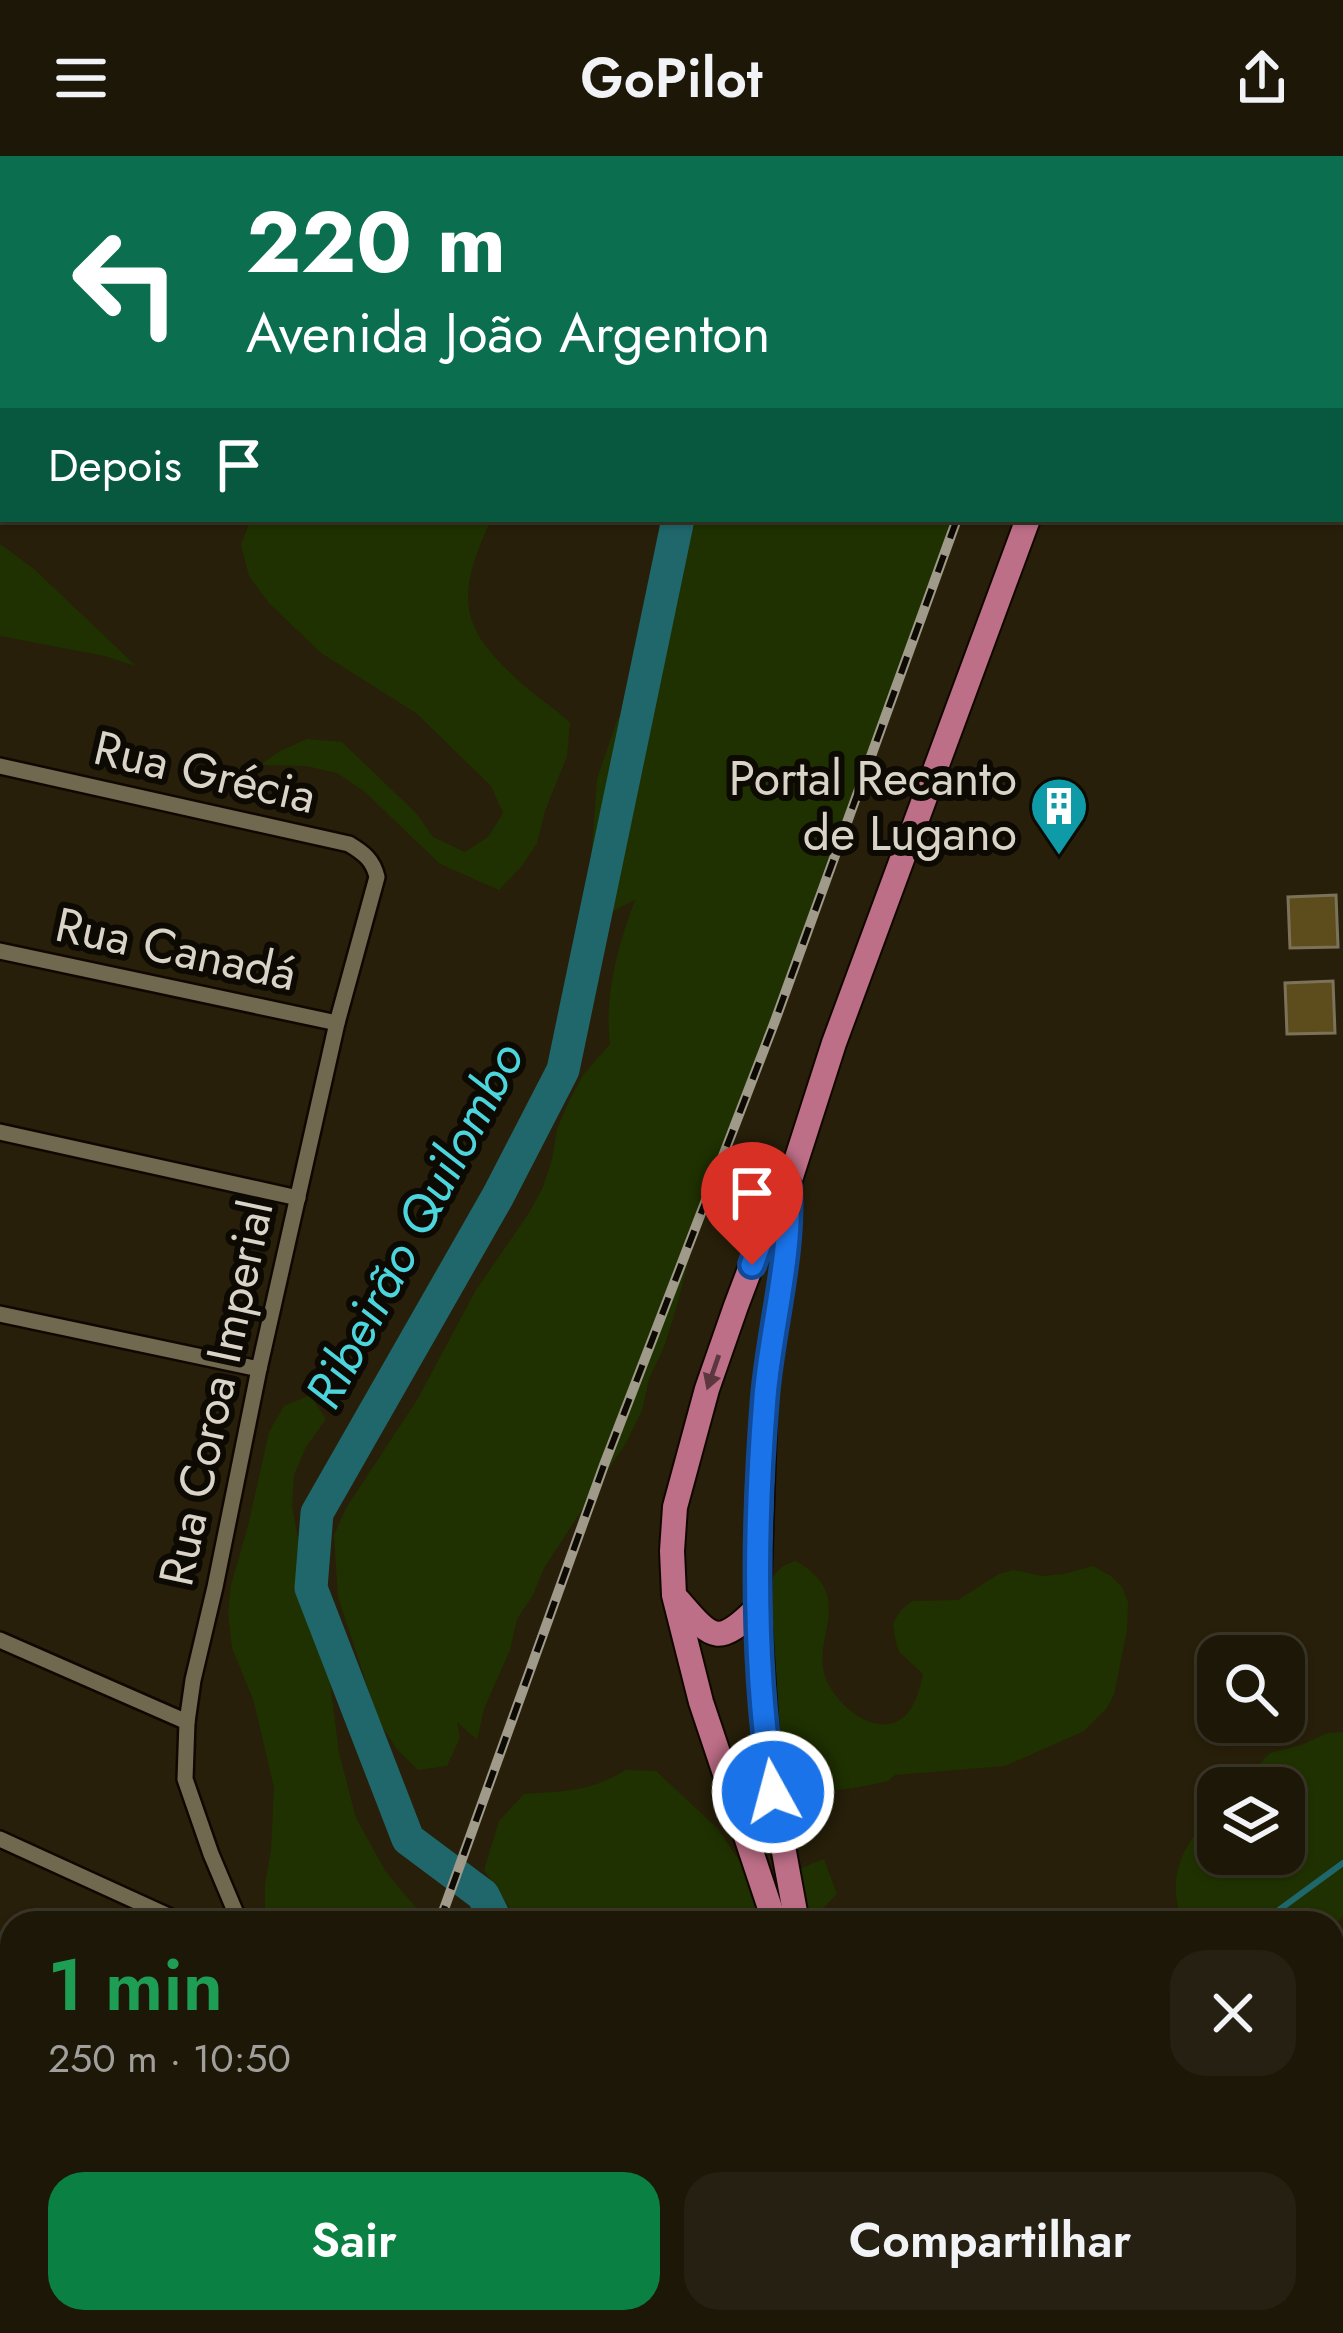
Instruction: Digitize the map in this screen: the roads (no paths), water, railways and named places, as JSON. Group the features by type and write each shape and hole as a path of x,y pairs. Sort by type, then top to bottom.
{"main road":[{"path":"771,1911 701,1702 674,1595 675,1507 707,1389 767,1224 788,1186 834,1043 1027,522"},
{"path":"788,1186 788,1234 765,1397 758,1607 768,1763 795,1911"},
{"path":"674,1595 702,1628 715,1634 728,1634 758,1607"}],"street":[{"name":"Rua Grécia","path":"0,766 350,844 366,855 377,878"},
{"name":"Rua Coroa Imperial","path":"234,1911 185,1778 187,1721 259,1369 337,1023 377,878"},
{"name":"Rua Canadá","path":"0,951 337,1023"},
{"path":"0,1132 298,1198"},
{"path":"0,1314 259,1369"},
{"path":"0,1640 187,1721"},
{"path":"0,1839 158,1911"}],"waterway":[{"name":"Ribeirão Quilombo","path":"491,1911 483,1895 408,1839 311,1588 317,1513 498,1196 563,1070 677,522"},
{"path":"1277,1911 1343,1863"}],"railway":[{"path":"443,1911 604,1465 775,1021 956,522"}],"place":[{"name":"Portal Recanto de Lugano","path":"1059,857"}]}
